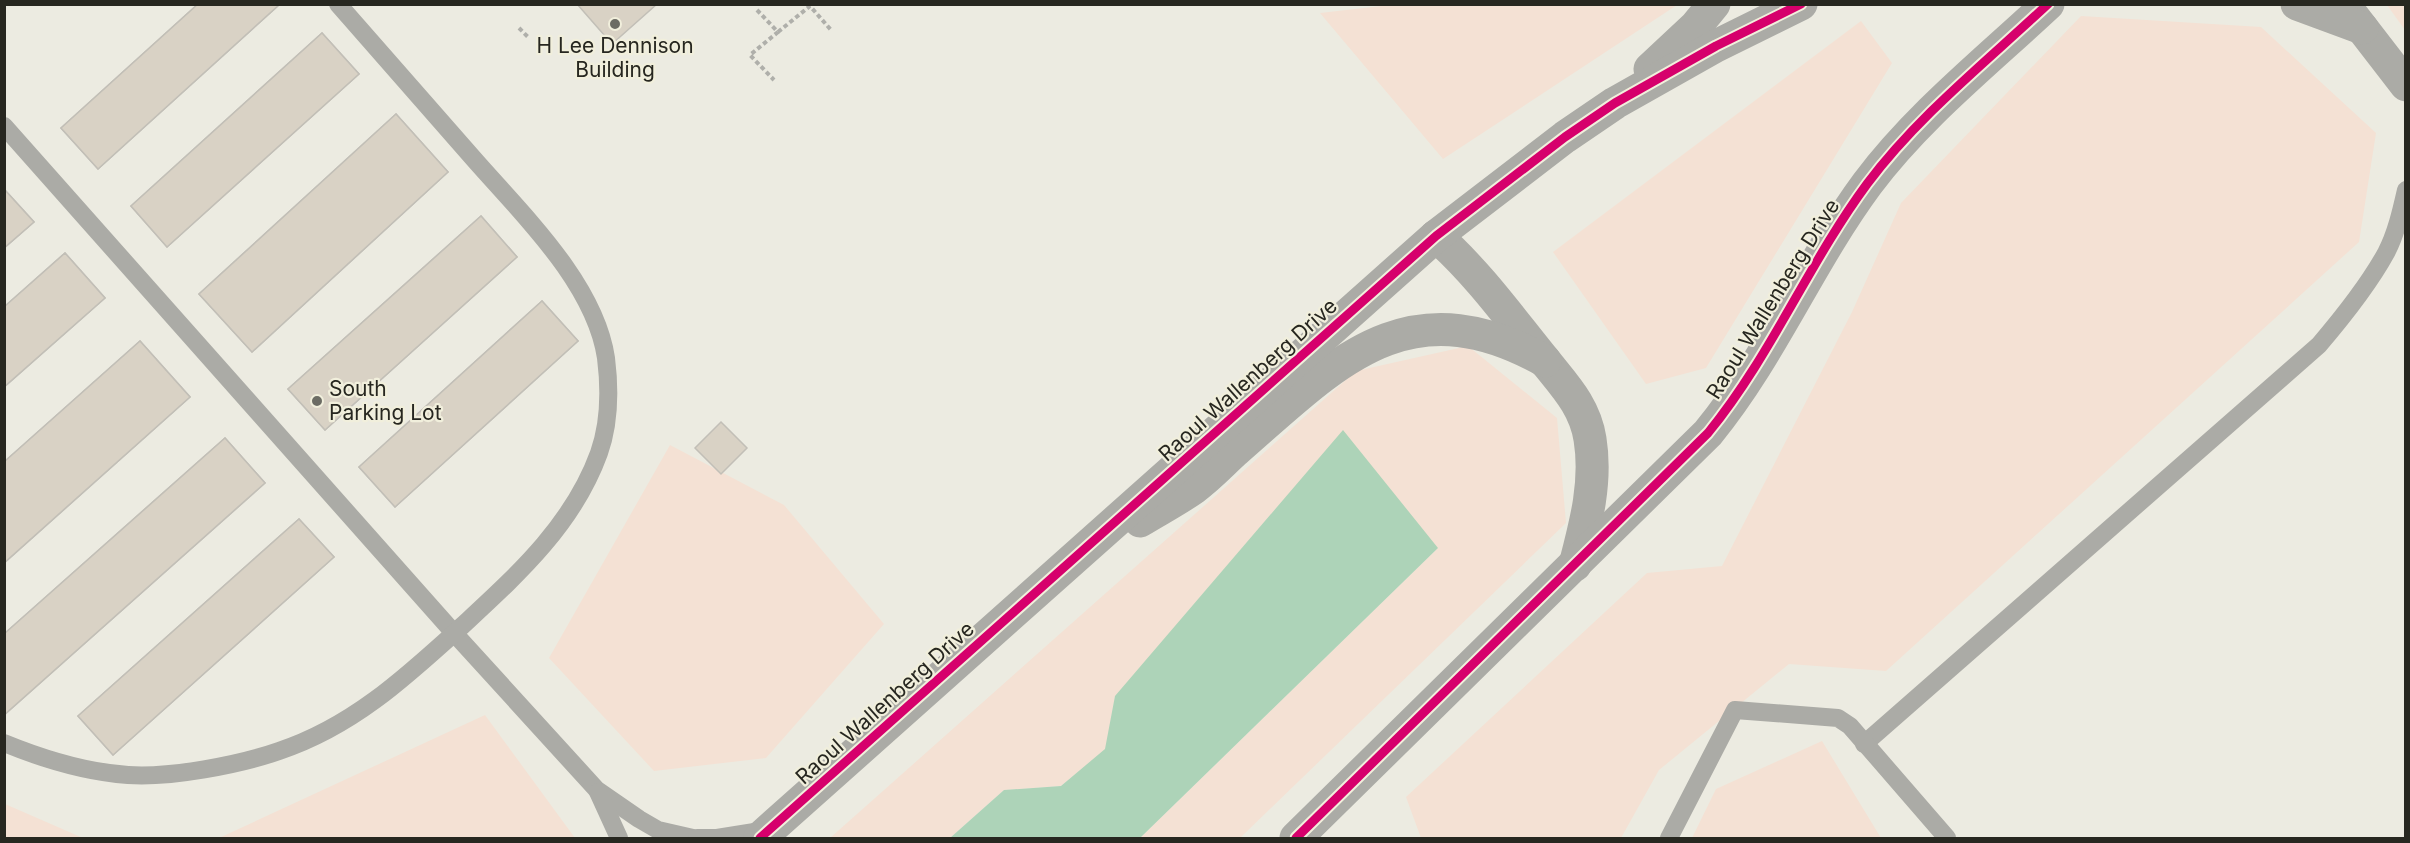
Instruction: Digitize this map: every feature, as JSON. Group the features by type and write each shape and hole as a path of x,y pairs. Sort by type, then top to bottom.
{"street":[{"path":"1615,103 1696,26 1714,4"},
{"name":"Raoul Wallenberg Drive","path":"766,834 1437,236 1565,137 1615,103 1716,46 1801,4"},
{"name":"Raoul Wallenberg Drive","path":"1296,838 1675,467 1730,405 1772,341 1847,213 1893,153 1915,129 2048,4"},
{"path":"2297,4 2353,16 2406,85"},
{"path":"1437,236 1519,326 1573,395 1584,417 1590,436 1592,455 1591,501 1575,565"},
{"path":"1067,566 1195,487 1316,381 1352,354 1372,344 1410,333 1453,330 1508,343 1545,362"}],"lane":[{"path":"4,743 55,760 103,772 132,775 210,768 246,761 313,738 342,724 393,687 521,572 574,506 600,452 609,405 605,355 589,308 575,282 524,216 338,4"},
{"path":"4,126 454,633 597,790 658,830 695,838 766,834"},
{"path":"1864,744 2319,345 2386,253 2406,190"},
{"path":"1669,838 1735,710 1838,718 1850,726 1947,838"},
{"path":"597,790 619,838"}],"path":[{"path":"774,80 750,55 810,6 831,30"},
{"path":"757,10 778,32"},
{"path":"519,28 528,37"}],"shaded area":[{"path":"1390,5 1677,5 1443,159 1320,13"},
{"path":"2387,5 2405,5 2405,30"},
{"path":"2081,16 2261,27 2376,133 2359,242 1886,671 1789,664 1659,770 1621,838 1421,838 1406,797 1647,573 1722,566 1852,312 1901,203"},
{"path":"1861,21 1892,63 1706,368 1646,384 1553,252"},
{"path":"1468,346 1557,418 1566,523 1240,838 1140,838 1438,548 1115,696 1106,749 1061,786 1004,790 950,838 830,838 1356,371"},
{"path":"1343,430 1438,548 1140,838 950,838 1004,790 1061,786 1105,749 1115,696"},
{"path":"670,445 784,505 884,624 766,758 654,771 549,658"},
{"path":"485,715 575,838 219,838"},
{"path":"1822,741 1881,838 1692,838 1716,789"},
{"path":"5,804 83,838 5,838"}],"building":[{"path":"198,4 280,4 98,169 61,128"},
{"path":"198,4 280,4 98,169 61,128"},
{"name":"H Lee Dennison Building","path":"577,4 657,4 612,44"},
{"path":"322,33 359,74 167,247 131,206"},
{"path":"322,33 359,74 167,247 131,206"},
{"path":"396,114 448,172 252,352 199,294"},
{"path":"396,114 448,172 252,352 199,294"},
{"path":"4,189 34,222 4,248"},
{"path":"4,189 34,222 4,248"},
{"path":"481,216 517,257 325,430 288,389"},
{"path":"481,216 517,257 325,430 288,389"},
{"path":"65,253 105,298 4,387 4,307"},
{"path":"65,253 105,298 4,387 4,307"},
{"path":"542,301 578,341 395,507 359,467"},
{"path":"542,301 578,341 395,507 359,467"},
{"path":"140,341 190,397 4,563 4,462"},
{"path":"140,341 190,397 4,563 4,462"},
{"path":"721,422 747,448 721,474 695,448"},
{"path":"225,438 265,483 4,715 4,634"},
{"path":"225,438 265,483 4,715 4,634"},
{"path":"299,519 334,557 113,755 78,716"},
{"path":"299,519 334,557 113,755 78,716"}],"cycle path":[{"path":"760,838 1436,236 1565,137 1615,103 1716,46 1801,4"},
{"path":"1296,838 1708,433 1751,373 1826,246 1867,184 1930,112 2048,4"}],"place":[{"name":"H Lee Dennison Building","path":"615,24"},
{"name":"South Parking Lot","path":"317,401"}]}
